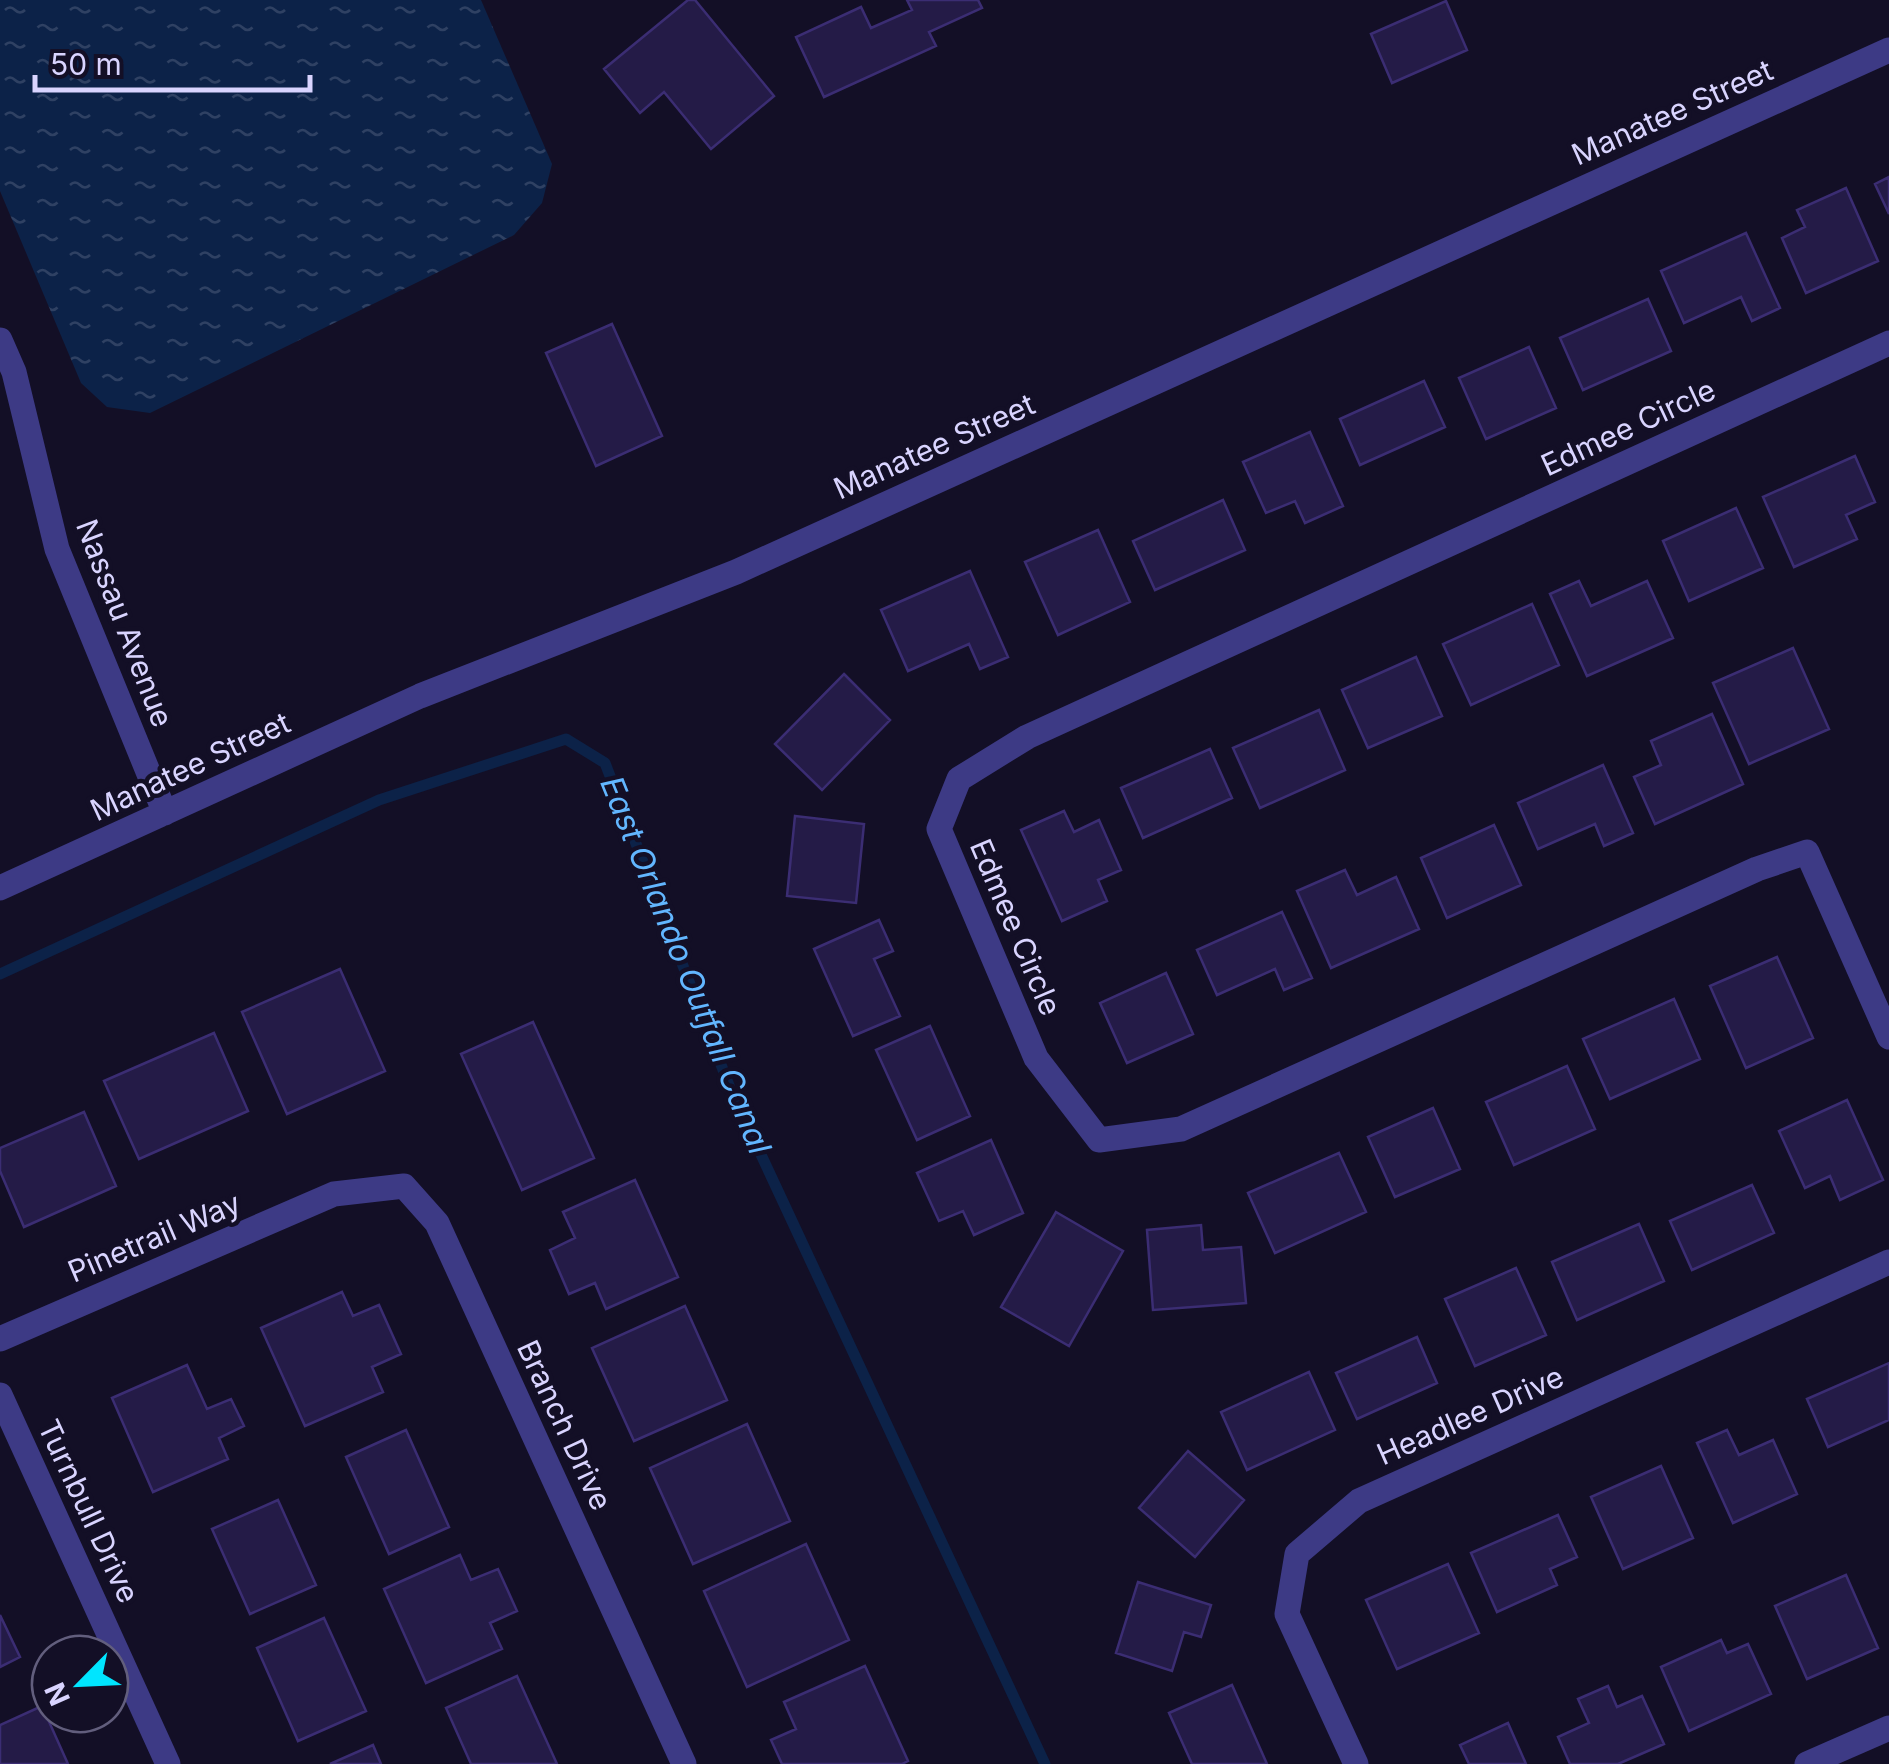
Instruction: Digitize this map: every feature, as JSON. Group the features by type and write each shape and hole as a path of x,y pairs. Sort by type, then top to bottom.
{"street":[{"name":"Manatee Street","path":"0,888 420,696 736,572 1889,50"},
{"name":"Nassau Avenue","path":"0,340 14,372 57,549 165,813"},
{"name":"Edmee Circle","path":"1889,344 1027,737 959,779 939,829 1036,1058 1098,1140 1181,1129 1756,869 1807,852 1889,1038"},
{"name":"Branch Drive","path":"334,1194 404,1186 437,1224 684,1764"},
{"name":"Pinetrail Way","path":"0,1339 334,1194"},
{"name":"Headlee Drive","path":"1356,1764 1288,1614 1297,1554 1359,1501 1889,1262"},
{"name":"Turnbull Drive","path":"0,1394 168,1764"},
{"path":"1807,1764 1889,1728"}],"water":[{"path":"0,0 481,0 552,164 542,203 514,235 150,413 107,407 81,383 0,191"}],"building":[{"path":"688,0 695,0 774,96 711,149 664,92 640,113 604,69"},
{"path":"907,0 978,0 982,8 929,32 936,46 824,97 796,37 861,7 871,28 912,10"},
{"path":"1446,1 1467,50 1392,83 1371,34"},
{"path":"1889,177 1889,214 1875,184"},
{"path":"1846,188 1878,261 1806,293 1782,238 1805,227 1797,210"},
{"path":"1746,233 1780,308 1752,321 1741,297 1684,323 1661,271"},
{"path":"1648,299 1671,351 1583,390 1560,338"},
{"path":"612,324 662,436 596,466 546,353"},
{"path":"1529,347 1556,408 1486,439 1459,378"},
{"path":"1424,381 1445,427 1360,465 1340,419"},
{"path":"1310,432 1343,506 1305,523 1295,501 1266,513 1243,462"},
{"path":"1855,456 1875,502 1846,515 1857,539 1794,567 1763,497"},
{"path":"1223,500 1245,550 1155,590 1133,541"},
{"path":"1736,508 1763,568 1689,601 1663,541"},
{"path":"1098,530 1130,602 1058,635 1025,562"},
{"path":"970,571 1008,657 980,669 969,644 908,671 881,610"},
{"path":"1579,581 1591,606 1647,581 1673,638 1587,676 1550,594"},
{"path":"1532,604 1559,665 1471,705 1443,644"},
{"path":"1793,648 1829,729 1749,764 1713,683"},
{"path":"1416,657 1442,716 1368,748 1342,690"},
{"path":"844,674 890,720 822,790 775,744"},
{"path":"1319,710 1345,770 1260,808 1233,748"},
{"path":"1712,714 1743,784 1655,824 1634,777 1661,765 1651,741"},
{"path":"1210,749 1232,798 1143,838 1121,788"},
{"path":"1603,765 1633,833 1604,846 1595,824 1538,849 1518,803"},
{"path":"1064,811 1074,832 1099,820 1121,870 1098,880 1107,901 1062,921 1021,830"},
{"path":"795,816 864,824 856,903 787,896"},
{"path":"1494,825 1521,885 1447,918 1421,858"},
{"path":"1345,870 1357,895 1396,877 1419,929 1331,968 1297,891"},
{"path":"1282,912 1312,978 1284,990 1275,969 1217,995 1197,950"},
{"path":"879,920 893,951 874,959 900,1016 853,1036 814,949"},
{"path":"1777,957 1813,1038 1746,1068 1710,986"},
{"path":"340,969 385,1071 287,1114 242,1012"},
{"path":"1166,973 1193,1034 1127,1063 1100,1003"},
{"path":"1674,999 1700,1059 1610,1099 1583,1039"},
{"path":"533,1022 594,1158 522,1190 461,1054"},
{"path":"930,1026 970,1116 917,1140 876,1050"},
{"path":"214,1033 248,1111 139,1159 104,1081"},
{"path":"1567,1066 1595,1129 1514,1165 1486,1102"},
{"path":"1847,1100 1883,1180 1840,1200 1830,1176 1805,1188 1779,1131"},
{"path":"1433,1108 1460,1169 1395,1197 1368,1137"},
{"path":"84,1112 116,1186 24,1227 0,1171 0,1148"},
{"path":"991,1140 1023,1213 974,1235 963,1211 939,1221 917,1173"},
{"path":"1339,1153 1366,1212 1275,1253 1248,1193"},
{"path":"635,1180 678,1277 606,1309 595,1283 569,1294 550,1250 575,1238 563,1212"},
{"path":"1752,1185 1774,1233 1692,1270 1670,1221"},
{"path":"1056,1212 1123,1251 1069,1346 1001,1307"},
{"path":"1639,1224 1664,1281 1577,1320 1552,1262"},
{"path":"1201,1225 1203,1250 1241,1247 1246,1303 1153,1310 1147,1230"},
{"path":"1516,1268 1546,1335 1475,1366 1445,1299"},
{"path":"342,1292 353,1316 379,1305 401,1354 372,1367 383,1392 305,1426 261,1328"},
{"path":"685,1306 727,1400 634,1441 592,1348"},
{"path":"1417,1337 1437,1383 1357,1419 1336,1373"},
{"path":"1889,1363 1889,1420 1828,1447 1807,1399"},
{"path":"187,1365 207,1409 231,1399 244,1426 219,1438 228,1459 153,1492 112,1398"},
{"path":"1309,1372 1335,1430 1247,1470 1221,1412"},
{"path":"747,1424 790,1521 693,1564 650,1468"},
{"path":"406,1430 449,1527 389,1554 346,1457"},
{"path":"1727,1430 1739,1455 1773,1440 1797,1494 1733,1523 1697,1443"},
{"path":"1188,1451 1244,1500 1195,1557 1139,1508"},
{"path":"1661,1466 1693,1538 1623,1569 1591,1497"},
{"path":"278,1500 316,1585 250,1614 212,1529"},
{"path":"1558,1515 1577,1557 1550,1569 1557,1585 1497,1612 1471,1553"},
{"path":"806,1544 849,1640 747,1687 704,1591"},
{"path":"460,1555 471,1580 498,1569 517,1611 490,1623 502,1649 426,1683 384,1589"},
{"path":"1448,1564 1479,1633 1397,1669 1366,1600"},
{"path":"1846,1575 1878,1648 1807,1679 1775,1606"},
{"path":"1138,1582 1211,1605 1201,1637 1184,1632 1172,1671 1116,1653"},
{"path":"0,1615 20,1657 0,1667"},
{"path":"324,1618 366,1711 298,1741 257,1648"},
{"path":"1721,1640 1727,1653 1748,1644 1771,1694 1689,1731 1661,1667"},
{"path":"865,1666 908,1761 782,1764 771,1740 796,1729 784,1702"},
{"path":"517,1676 557,1764 471,1764 446,1708"},
{"path":"1232,1685 1267,1764 1192,1764 1169,1713"},
{"path":"1608,1686 1617,1707 1642,1696 1664,1744 1618,1764 1570,1764 1558,1737 1589,1723 1578,1699"},
{"path":"30,1711 30,1734 55,1734 68,1764 0,1764 0,1725"},
{"path":"1508,1723 1526,1764 1469,1764 1460,1745"},
{"path":"373,1745 381,1764 330,1764"}],"waterway":[{"name":"East Orlando Outfall Canal","path":"0,974 379,800 566,739 605,763 730,1088 1045,1764"}]}
